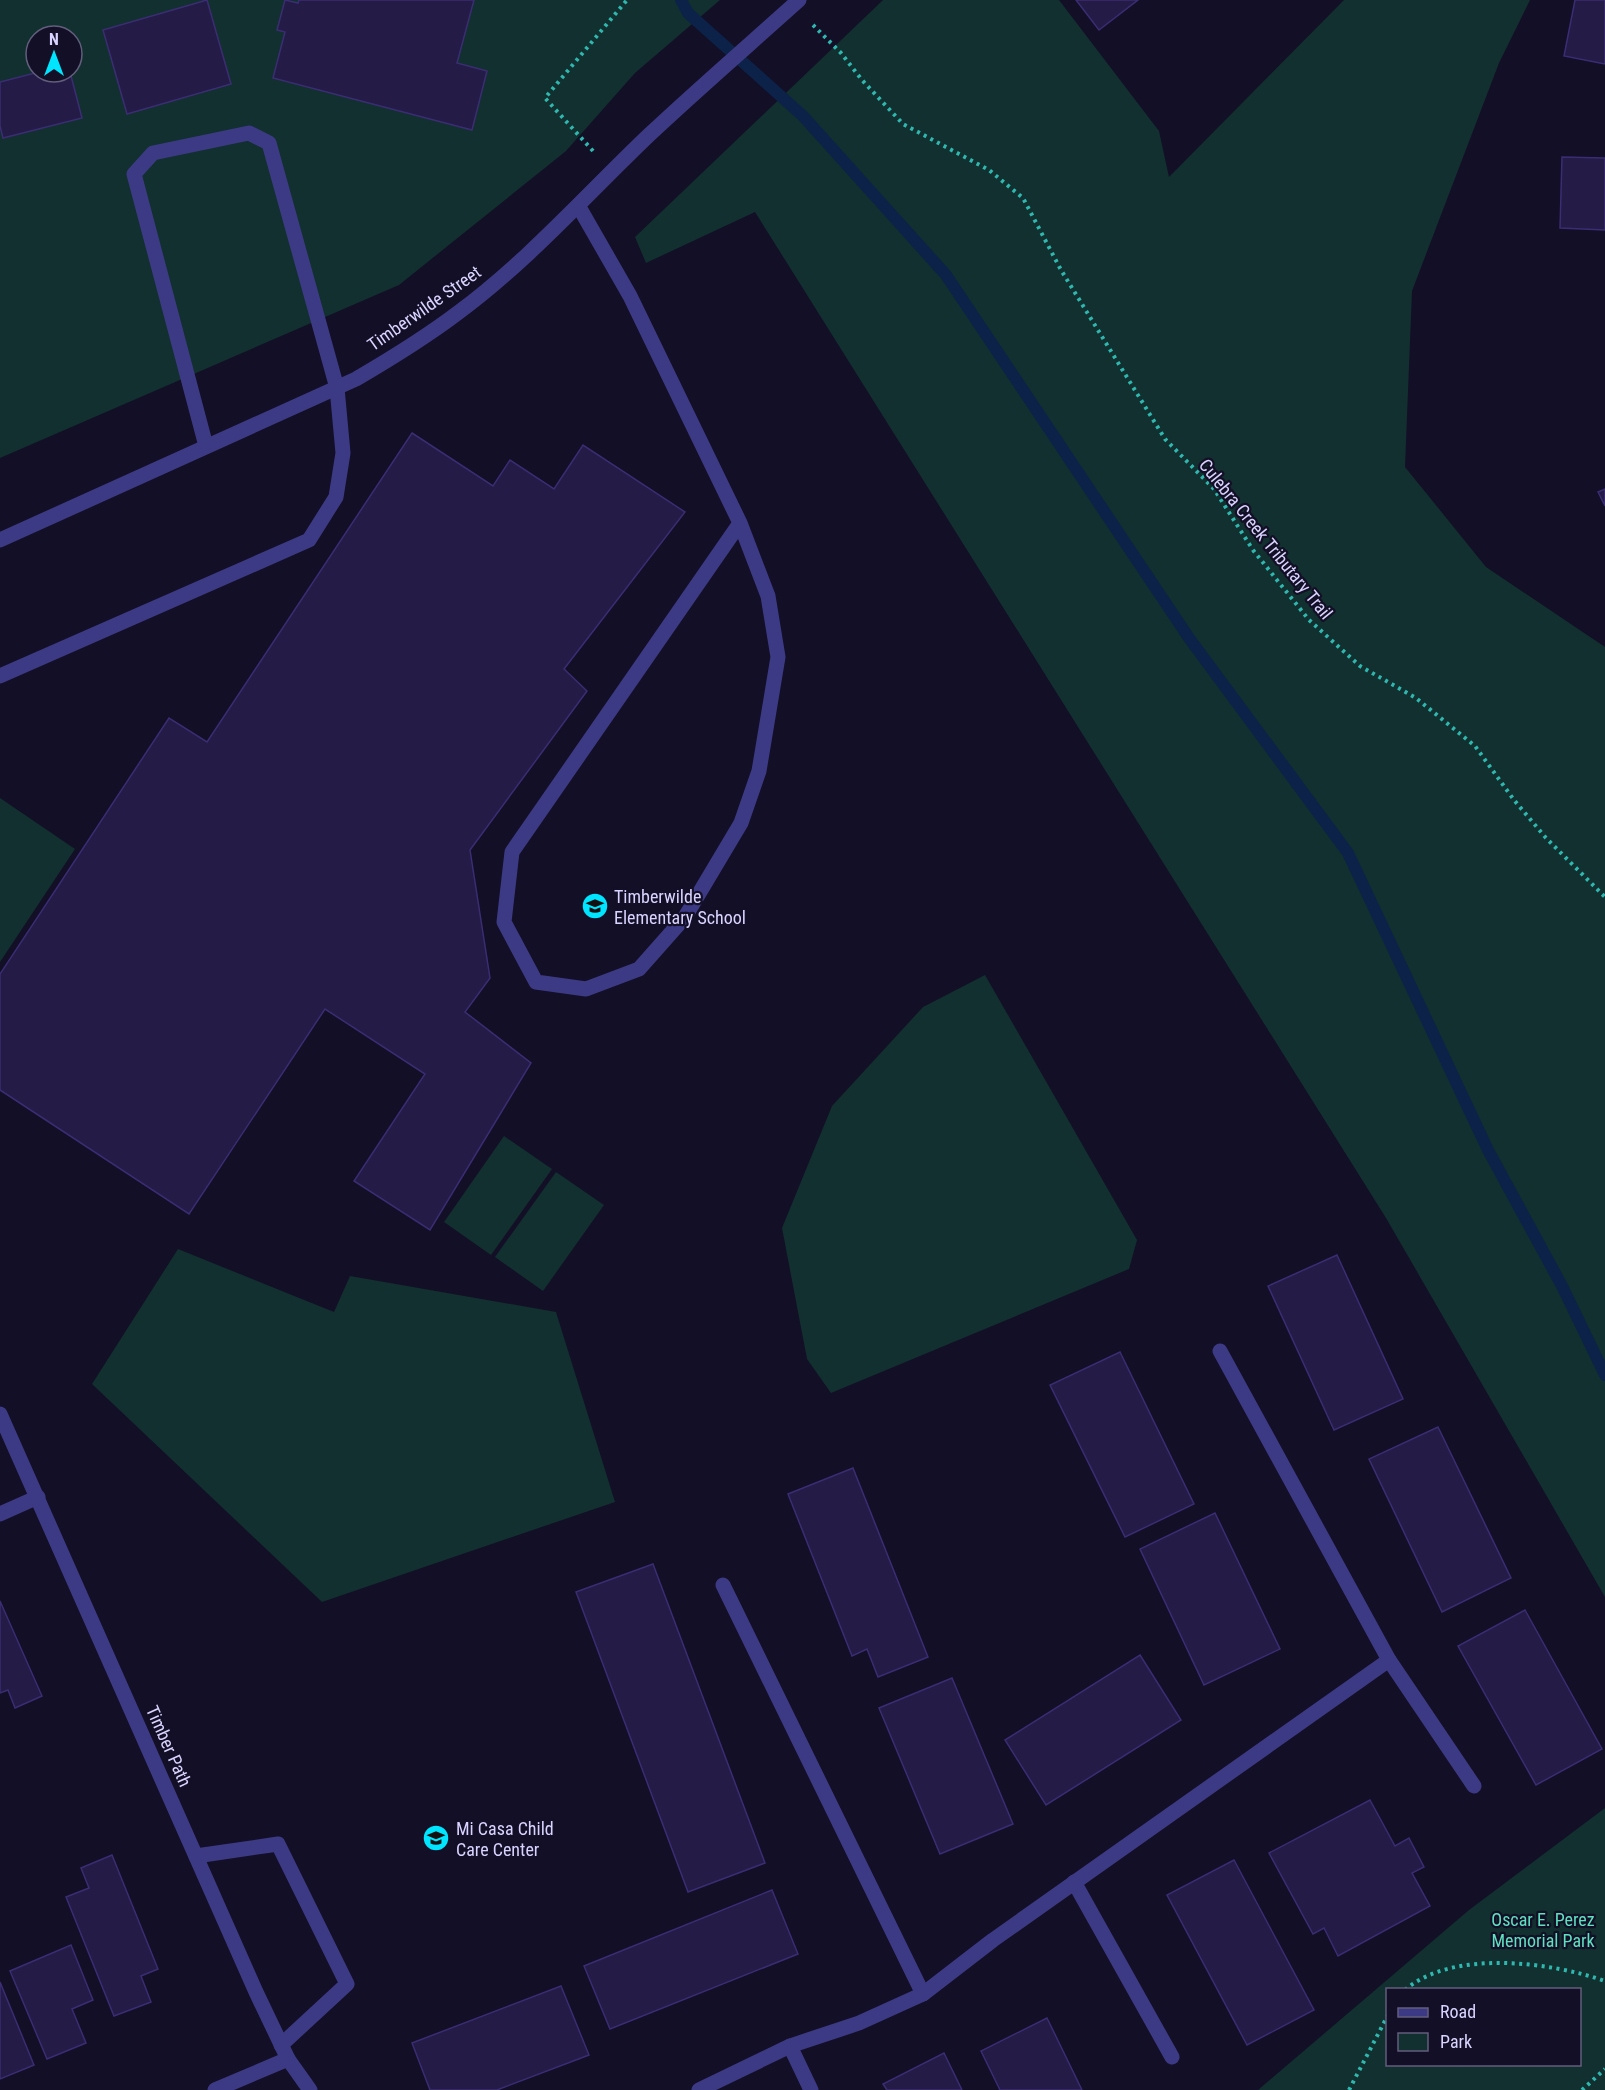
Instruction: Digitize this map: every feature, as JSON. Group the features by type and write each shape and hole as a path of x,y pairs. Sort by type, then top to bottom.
{"street":[{"name":"Timberwilde Street","path":"0,540 337,388 410,347 494,284 579,207 649,135 799,0"},
{"path":"0,676 309,540 336,497 343,453 337,388 269,143 249,133 153,153 134,174 206,446"},
{"path":"579,207 630,296 740,523 768,596 778,657 759,771 741,823 685,917 639,969 586,989 536,982 504,922 512,852 740,523"},
{"path":"1220,1351 1389,1660 1474,1786"},
{"name":"Timber Path","path":"0,1414 281,2044 288,2059 310,2090"},
{"path":"0,1514 38,1497"},
{"path":"723,1585 923,1994"},
{"path":"699,2090 790,2046 859,2023 923,1994 993,1940 1389,1660"},
{"path":"196,1857 278,1844 347,1984 281,2044"},
{"path":"1074,1882 1172,2057"},
{"path":"790,2046 811,2090"},
{"path":"214,2090 288,2059"}],"path":[{"path":"612,172 545,98 627,0"},
{"name":"Culebra Creek Tributary Trail","path":"809,21 842,53 862,80 903,124 989,170 1023,198 1061,270 1164,439 1214,489 1253,550 1309,620 1360,666 1416,698 1475,746 1514,800 1546,838 1605,897"},
{"path":"1407,1988 1426,1975 1472,1964 1532,1964 1580,1973 1605,1981"},
{"path":"1349,2090 1386,2018"},
{"path":"1582,2090 1605,2069"}],"green space":[{"path":"0,0 720,0 635,73 566,151 399,285 0,458"},
{"path":"883,0 1059,0 1159,131 1169,177 1344,0 1530,0 1499,63 1412,291 1405,467 1486,567 1605,647 1605,1597 1386,1218 755,212 646,263 635,237"},
{"path":"0,798 75,849 0,962"},
{"path":"985,975 1137,1240 1129,1269 831,1393 807,1359 782,1228 832,1106 923,1007"},
{"path":"504,1136 552,1169 491,1255 444,1222"},
{"path":"556,1172 604,1205 543,1291 495,1257"},
{"path":"178,1249 334,1312 350,1276 556,1312 615,1502 322,1602 92,1384"},
{"name":"Oscar E. Perez Memorial Park","path":"1605,1808 1605,2090 1258,2090 1469,1910"}],"building":[{"path":"207,0 231,84 127,114 103,30"},
{"path":"285,0 298,3 299,0 474,0 457,63 487,71 472,130 273,78 285,32 277,30"},
{"path":"1076,0 1138,0 1099,30"},
{"path":"1575,0 1605,0 1605,64 1564,56"},
{"path":"24,76 24,84 73,84 82,118 3,138 0,126 0,82"},
{"path":"1562,157 1605,158 1605,230 1560,228"},
{"path":"412,433 493,486 510,460 554,489 583,445 685,512 564,669 587,691 470,850 490,978 465,1012 531,1063 430,1230 354,1181 425,1074 325,1009 189,1214 0,1090 0,974 169,718 207,742"},
{"path":"1605,489 1605,506 1598,492"},
{"path":"1337,1255 1403,1399 1334,1430 1268,1286"},
{"path":"1120,1352 1194,1504 1125,1537 1050,1385"},
{"path":"1438,1427 1511,1578 1442,1612 1369,1459"},
{"path":"853,1468 928,1657 878,1677 867,1649 852,1656 788,1494"},
{"path":"1215,1513 1280,1649 1204,1685 1140,1549"},
{"path":"653,1564 765,1863 688,1892 576,1592"},
{"path":"0,1601 42,1696 15,1708 8,1690 0,1693"},
{"path":"1525,1610 1602,1749 1536,1785 1458,1646"},
{"path":"1140,1655 1181,1720 1046,1805 1005,1740"},
{"path":"952,1678 1013,1824 940,1854 879,1708"},
{"path":"1370,1800 1395,1846 1409,1838 1424,1867 1412,1873 1430,1906 1338,1956 1324,1928 1313,1934 1269,1853"},
{"path":"112,1855 158,1969 141,1976 151,2002 114,2016 66,1897 89,1888 81,1868"},
{"path":"1234,1860 1314,2010 1247,2045 1167,1895"},
{"path":"772,1890 798,1954 610,2029 584,1966"},
{"path":"71,1945 93,2000 72,2009 86,2043 47,2059 10,1971"},
{"path":"0,1982 34,2065 0,2079"},
{"path":"561,1986 589,2055 497,2090 430,2090 412,2043"},
{"path":"1047,2018 1082,2090 1000,2090 981,2051"},
{"path":"944,2053 962,2090 887,2090 883,2084"}],"waterway":[{"path":"681,0 688,13 803,116 946,275 1189,638 1348,853 1488,1150 1562,1286 1605,1375"}],"place":[{"name":"Timberwilde Elementary School","path":"595,906"},
{"name":"Mi Casa Child Care Center","path":"436,1838"}]}
